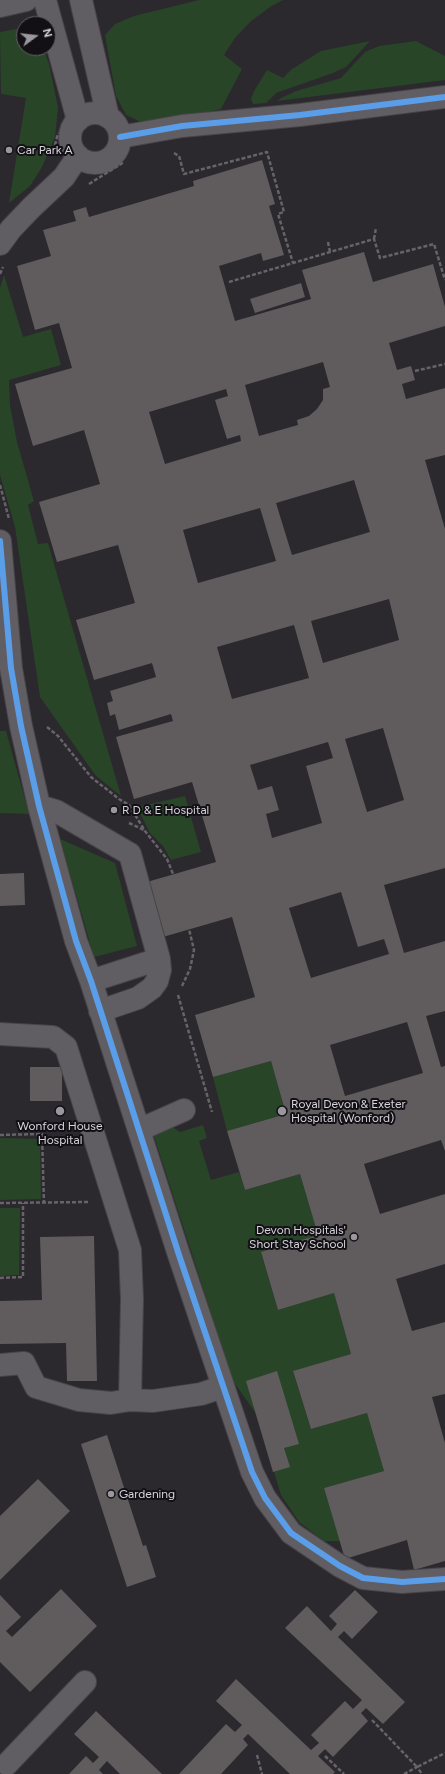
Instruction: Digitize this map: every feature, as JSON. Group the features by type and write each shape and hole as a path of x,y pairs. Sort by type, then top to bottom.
{"street":[{"path":"0,6 26,0"},
{"path":"45,0 70,134 70,142 78,156 91,163 105,161 111,157 119,145 120,137 118,129 108,117 81,0"},
{"path":"120,137 182,126 300,115 445,97"},
{"path":"68,123 92,113 108,117"},
{"path":"3,253 11,229 64,177 78,156"},
{"path":"0,541 11,668 21,726 39,806 76,941 91,981 222,1387 252,1472 265,1498 291,1533 340,1566 363,1578 402,1582 445,1578"},
{"path":"39,806 56,810 130,854 159,959 160,970 157,981 152,988 138,998 100,1011"},
{"path":"91,981 159,959"},
{"path":"0,1034 53,1037 66,1047 130,1250 132,1299 130,1400"},
{"path":"139,1130 184,1110"},
{"path":"0,1365 24,1363 36,1387 79,1400 111,1403 130,1400 153,1401 201,1394 222,1387"},
{"path":"3,1763 85,1682"}],"path":[{"path":"53,150 68,123"},
{"path":"173,152 178,156 184,174 267,152 284,212 278,214 293,263"},
{"path":"87,186 127,160"},
{"path":"376,228 374,239 380,258 434,244 445,280"},
{"path":"229,282 374,239"},
{"path":"328,242 330,252"},
{"path":"0,274 3,253"},
{"path":"415,371 445,364"},
{"path":"0,485 10,521"},
{"path":"42,723 58,736 91,777 119,799 130,805 146,831 167,859 173,874"},
{"path":"126,822 146,831"},
{"path":"181,987 185,982 190,969 194,950 189,929"},
{"path":"177,992 212,1112"},
{"path":"0,1135 42,1134 44,1203"},
{"path":"0,1203 114,1202"},
{"path":"0,1278 23,1278 23,1203"},
{"path":"372,1720 422,1774"},
{"path":"404,1774 445,1753"},
{"path":"257,1755 262,1774"},
{"path":"325,1756 344,1774"}],"green space":[{"path":"199,0 283,0 270,7 250,22 235,38 224,55 242,69 221,109 199,114 141,122 126,115 116,96 105,35 115,24 134,16"},
{"path":"16,29 16,56 46,56 58,107 55,137 42,167 30,186 9,203 26,98 1,94 0,32"},
{"path":"370,41 346,67 276,93 266,103 253,104 251,99 254,91 267,70 283,78 292,69 321,51"},
{"path":"416,41 445,56 445,80 277,101 296,91 341,78 365,52 379,46"},
{"path":"4,275 23,337 51,329 61,365 9,380 10,405 17,442 34,501 28,505 38,544 48,543 121,796 96,776 40,697 15,527 0,475 0,288"},
{"path":"0,731 6,731 29,814 0,813"},
{"path":"185,796 201,852 171,860 163,846 150,833 137,807"},
{"path":"60,839 115,863 137,946 94,957"},
{"path":"271,1061 286,1114 227,1131 213,1077"},
{"path":"203,1125 207,1138 199,1141 211,1180 239,1172 245,1190 300,1174 318,1235 261,1253 278,1310 334,1293 351,1354 293,1372 311,1429 367,1413 384,1471 324,1488 340,1541 324,1541 299,1522 281,1495 257,1415 233,1381 153,1133 171,1126 180,1132"},
{"path":"0,1138 40,1139 41,1199 0,1200"},
{"path":"0,1208 20,1208 19,1275 0,1276"}],"building":[{"path":"262,160 275,204 269,206 284,255 263,261 261,253 219,266 235,321 311,299 302,270 364,252 373,282 433,264 445,307 445,326 389,343 397,370 411,366 415,380 402,384 406,399 445,388 445,455 425,460 445,529 445,868 384,885 404,953 445,941 445,1011 426,1016 441,1067 445,1066 445,1151 441,1140 364,1164 380,1214 445,1194 445,1264 396,1279 412,1331 445,1322 445,1394 432,1397 445,1443 445,1561 414,1570 407,1540 345,1559 324,1488 384,1471 367,1413 311,1429 293,1371 351,1354 334,1293 278,1310 261,1252 318,1235 300,1174 245,1190 227,1131 286,1114 271,1061 213,1077 195,1015 255,997 232,917 156,939 140,884 216,862 192,782 134,799 116,737 173,721 171,714 119,730 115,714 110,716 107,703 113,701 110,691 156,677 152,663 94,680 76,620 135,603 118,545 57,562 39,502 100,484 84,430 33,446 15,384 72,368 59,323 35,330 17,266 51,256 43,230 76,221 73,211 86,207 89,217 194,186 193,181","holes":["323,362 330,387 323,389 323,400 317,409 309,416 297,420 298,425 259,436 245,385","226,389 228,396 215,400 227,439 240,435 241,441 165,464 149,412","354,480 370,532 292,555 276,503","260,508 276,561 198,583 183,530","389,599 399,640 323,663 311,621","294,625 309,678 232,699 217,647","383,728 404,800 367,812 345,739","328,742 333,758 306,766 322,823 272,838 266,814 279,810 272,786 258,790 250,765","341,892 358,947 384,939 389,954 311,978 289,908","407,1022 423,1073 345,1096 330,1045"]},
{"path":"301,283 305,297 255,313 250,299"},
{"path":"24,873 25,905 0,906 0,874"},
{"path":"30,1067 62,1067 62,1101 30,1101"},
{"path":"94,1236 97,1381 67,1381 66,1343 0,1344 0,1301 42,1300 40,1237"},
{"path":"277,1371 299,1444 284,1448 290,1467 273,1472 246,1381"},
{"name":"Gardening","path":"107,1435 143,1546 146,1545 156,1577 127,1587 81,1444"},
{"path":"38,1479 70,1511 0,1580 0,1516"},
{"path":"61,1589 97,1626 30,1692 0,1662 0,1595 21,1617 6,1631 12,1637"},
{"path":"355,1590 378,1612 352,1639 344,1631 338,1637 405,1702 383,1724 366,1708 361,1713 368,1721 333,1757 325,1749 318,1756 335,1772 333,1774 290,1774 248,1734 243,1739 248,1745 221,1774 179,1774 226,1724 235,1732 242,1725 216,1701 236,1679 311,1750 319,1743 311,1735 345,1701 353,1709 362,1700 285,1628 307,1606 331,1631 337,1624 329,1616"},
{"path":"96,1711 162,1774 120,1774 107,1761 99,1770 103,1774 69,1774 86,1756 93,1763 99,1757 74,1734"}],"cycle path":[{"path":"120,137 182,126 300,115 445,97"},
{"path":"0,541 11,668 21,726 39,806 76,941 91,981 179,1255 252,1472 265,1498 291,1533 340,1566 363,1578 402,1582 445,1579"}],"place":[{"name":"Car Park A","path":"9,150"},
{"name":"R D & E Hospital","path":"114,810"},
{"name":"Wonford House Hospital","path":"60,1111"},
{"name":"Royal Devon & Exeter Hospital (Wonford)","path":"282,1111"},
{"name":"Devon Hospitals' Short Stay School","path":"354,1237"},
{"name":"Gardening","path":"111,1494"}]}
